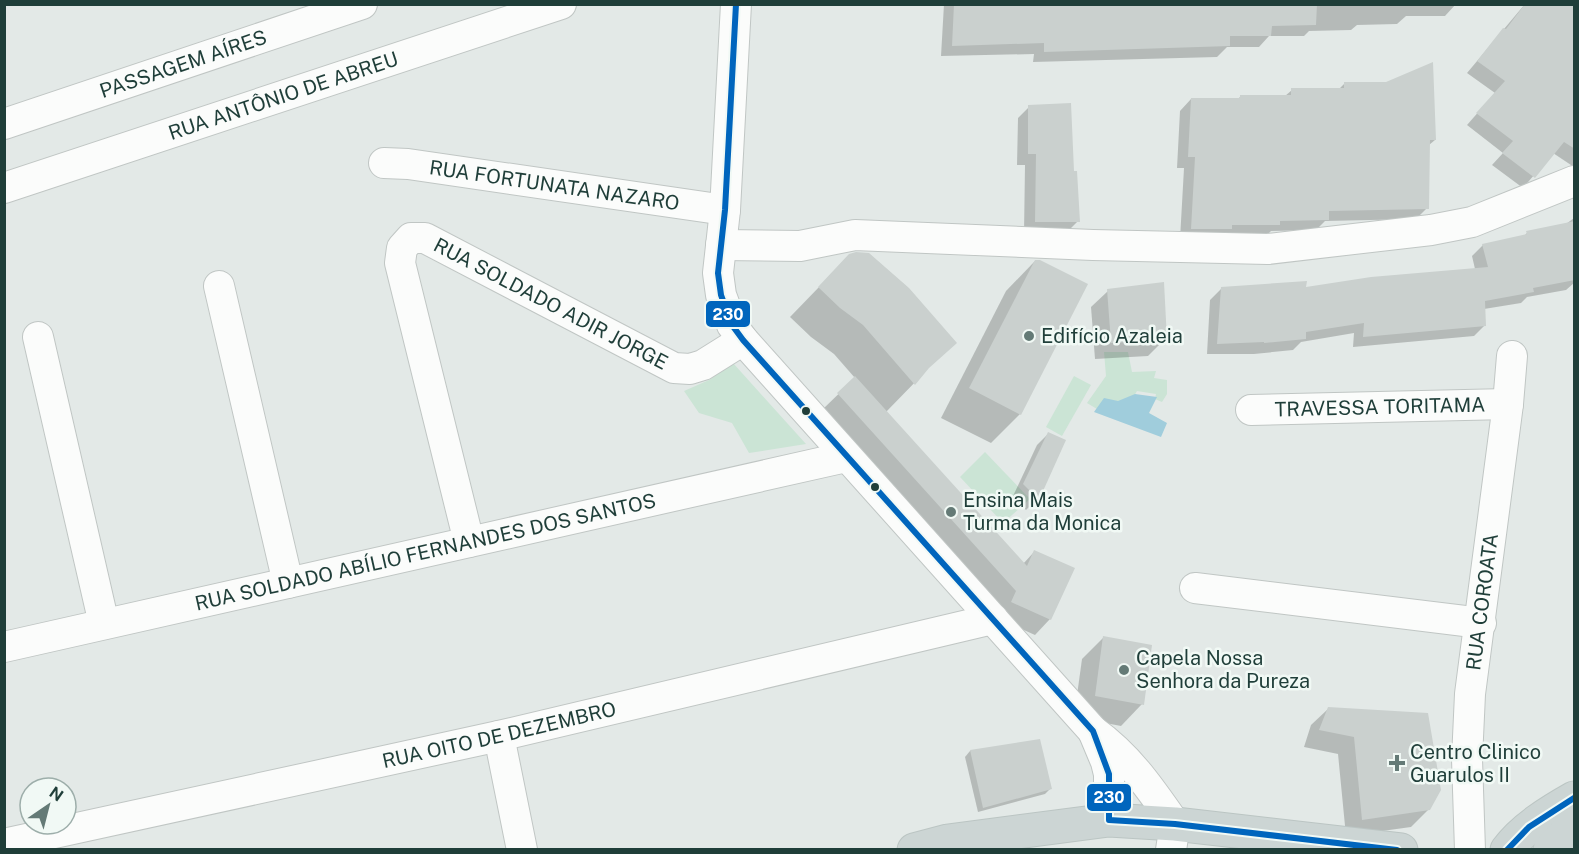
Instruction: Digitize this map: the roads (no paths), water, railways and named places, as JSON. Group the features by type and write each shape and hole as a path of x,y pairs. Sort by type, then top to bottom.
{"main road":[{"path":"1506,849 1539,821 1575,798"},
{"path":"914,849 1108,819 1173,837 1401,849"},
{"path":"1550,849 1575,824"}],"street":[{"name":"PASSAGEM AÍRES","path":"4,124 362,4"},
{"name":"RUA ANTÔNIO DE ABREU","path":"4,188 561,4"},
{"path":"736,4 725,210 718,273 721,295 732,325 742,340 846,457 1093,731 1115,747 1135,768 1173,837"},
{"name":"RUA FORTUNATA NAZARO","path":"384,163 408,164 725,210"},
{"path":"721,245 800,246 855,235 1093,245 1268,249 1431,230 1472,222 1575,181"},
{"name":"RUA SOLDADO ADIR JORGE","path":"469,542 400,263 402,248 411,237 425,238 674,368 690,369 703,365 742,340"},
{"path":"219,286 288,583"},
{"path":"38,337 104,624"},
{"name":"RUA COROATA","path":"1470,849 1467,749 1470,694 1508,404 1512,356"},
{"name":"TRAVESSA TORITAMA","path":"1251,410 1508,404"},
{"name":"RUA SOLDADO ABÍLIO FERNANDES DOS SANTOS","path":"4,647 846,457"},
{"path":"1195,588 1480,623"},
{"name":"RUA OITO DE DEZEMBRO","path":"16,845 499,736 993,619"},
{"path":"1093,731 1109,774 1108,819"},
{"path":"499,736 522,849"}],"water":[{"path":"1135,394 1157,397 1149,413 1167,423 1161,437 1094,412 1104,398 1118,401"}],"place":[{"name":"Edifício Azaleia","path":"1029,336"},
{"name":"Ensina Mais Turma da Monica","path":"951,512"},
{"name":"Capela Nossa Senhora da Pureza","path":"1124,670"},
{"name":"Centro Clinico Guarulos II","path":"1397,763"}]}
